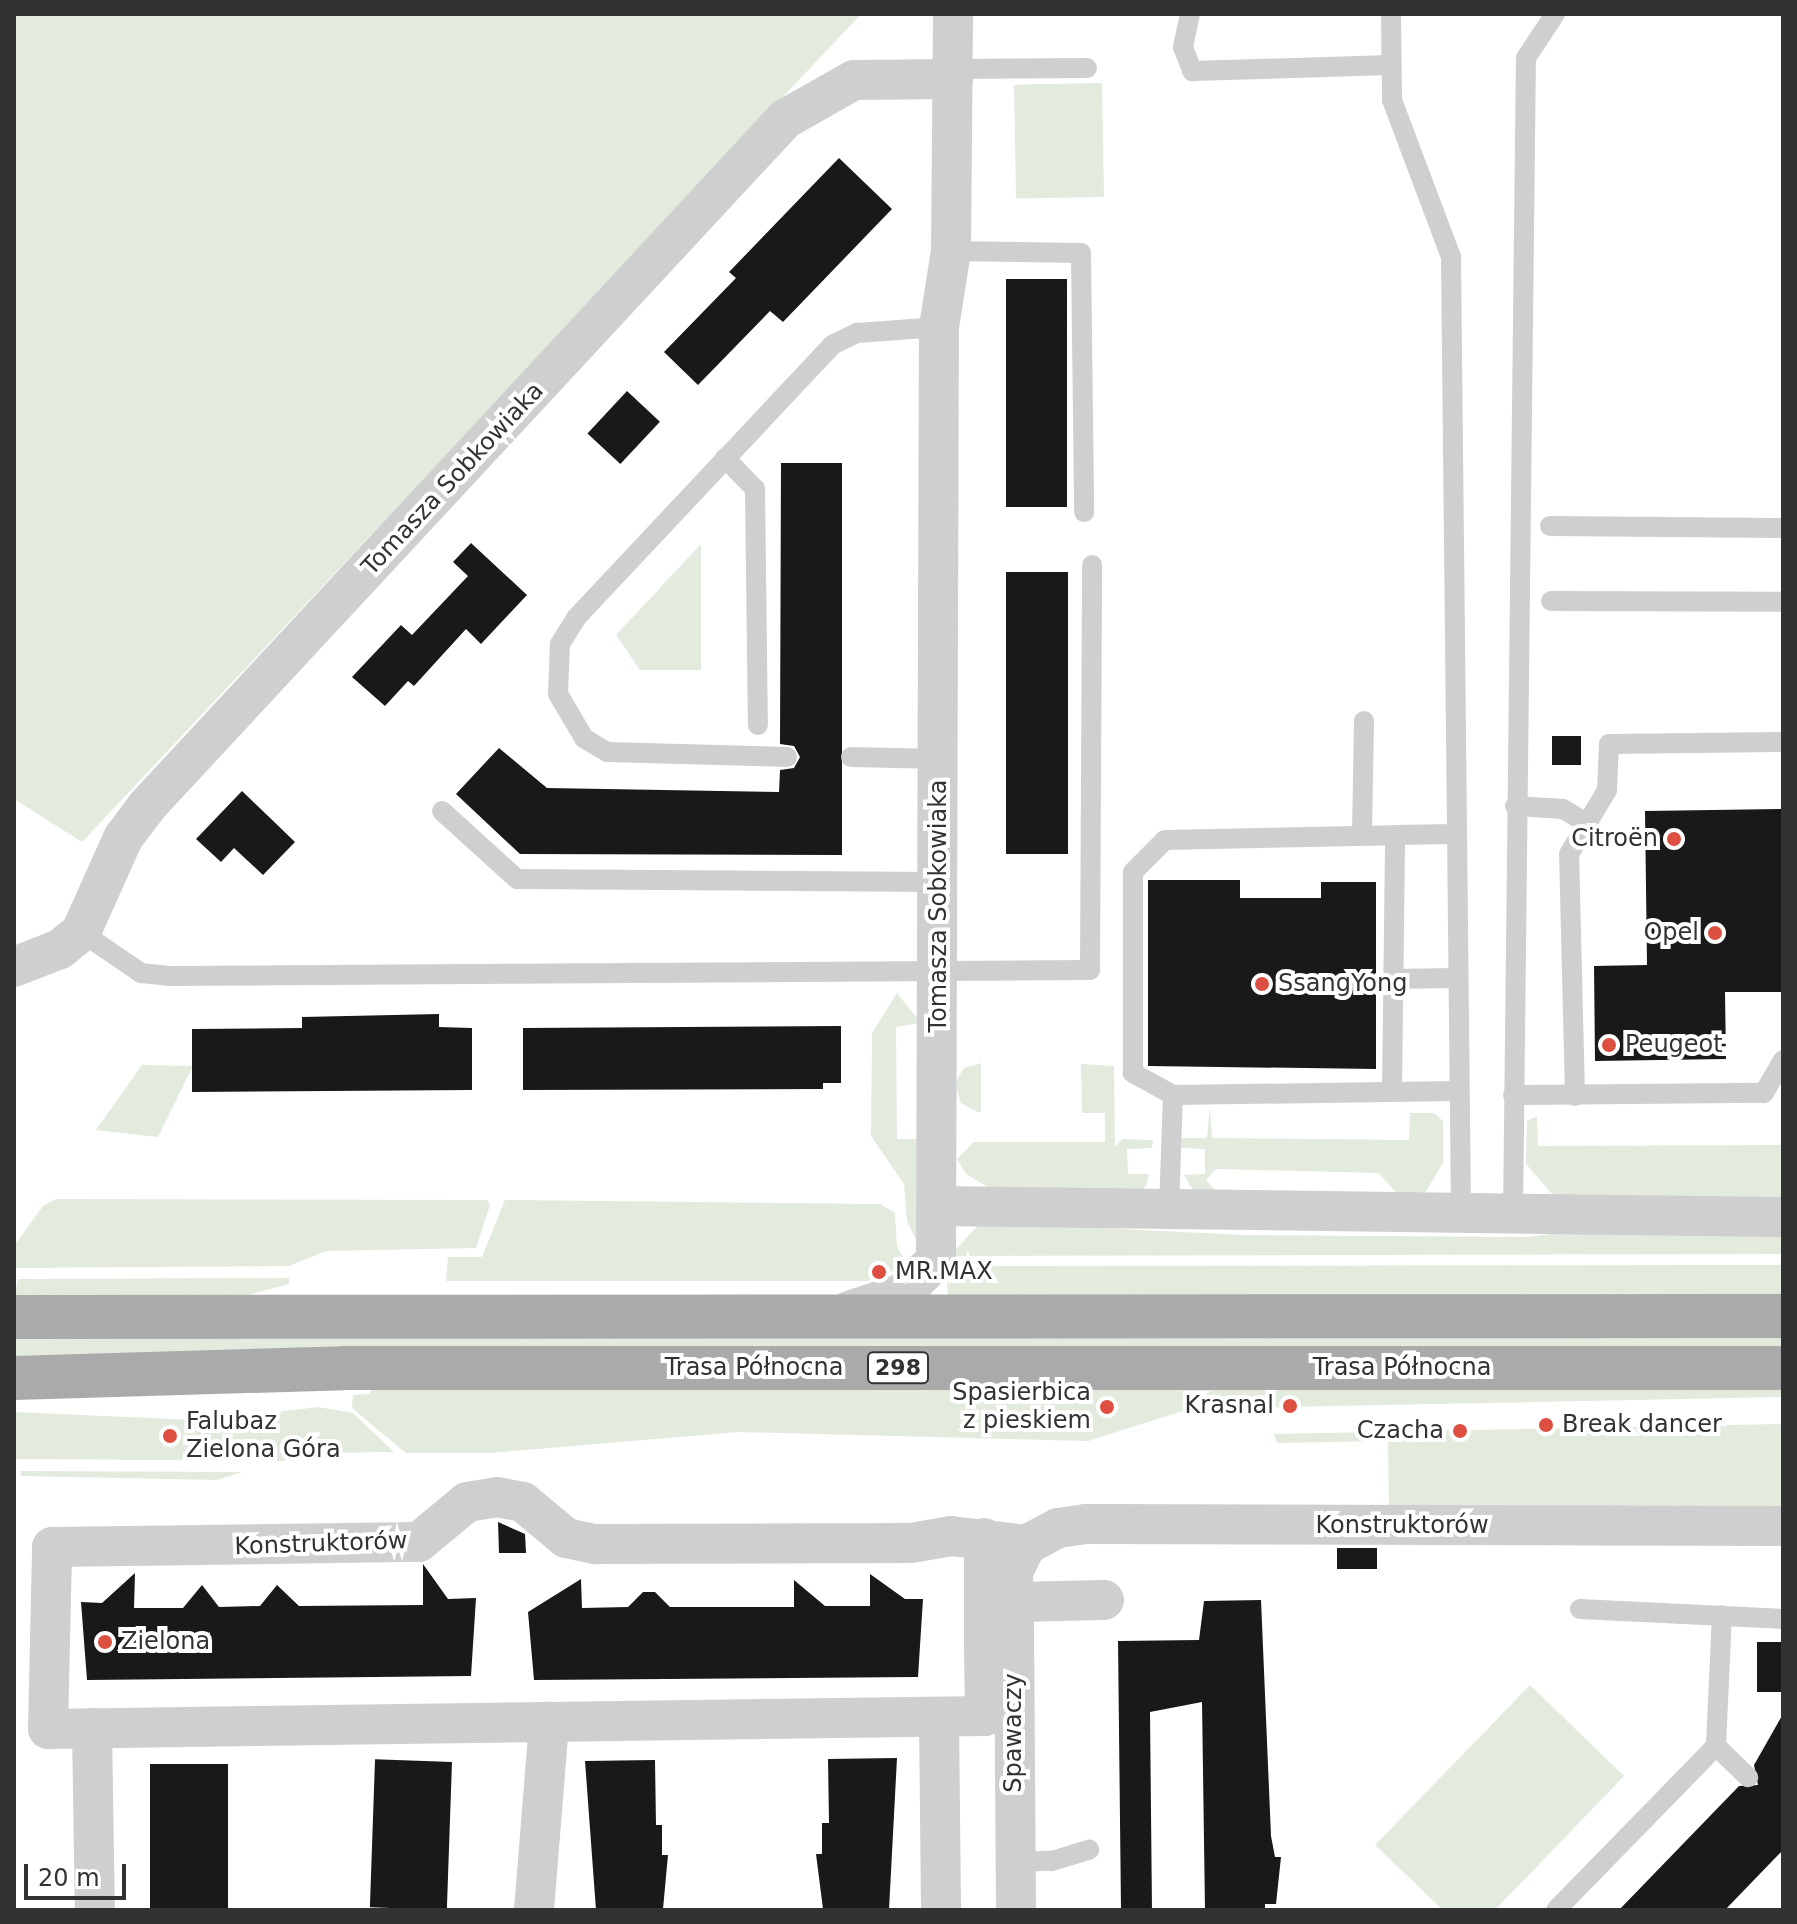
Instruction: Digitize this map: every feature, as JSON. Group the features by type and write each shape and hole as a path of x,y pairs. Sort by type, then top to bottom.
{"main road":[{"name":"298","path":"14,1317 1783,1316"},
{"name":"Trasa Północna","path":"14,1378 344,1368 1783,1368"}],"street":[{"name":"Tomasza Sobkowiaka","path":"833,1315 903,1293 936,1260 939,327 951,251 953,14"},
{"name":"Tomasza Sobkowiaka","path":"81,932 123,838 146,807 785,119 854,80 953,74"},
{"path":"14,967 60,949 81,932"},
{"path":"938,1206 1461,1216 1783,1217"},
{"name":"Konstruktorów","path":"999,1649 985,1716 48,1729 52,1547 419,1542 467,1502 497,1497 523,1502 566,1538 595,1544 984,1538 1026,1545 1058,1528 1085,1524 1783,1526"},
{"name":"Spawaczy","path":"984,1538 999,1649 1016,1910"},
{"path":"999,1649 1014,1602 1013,1572 1026,1545"},
{"path":"1014,1602 1104,1600"},
{"path":"939,1717 941,1910"},
{"path":"534,1910 549,1722"},
{"path":"92,1728 95,1910"}],"lane":[{"path":"1190,14 1183,47 1192,71 1391,65"},
{"path":"1391,14 1392,100 1451,257 1457,425 1455,834 1461,1216"},
{"path":"1513,1216 1515,806 1526,58 1555,14"},
{"path":"953,74 1087,68"},
{"path":"951,251 1081,253 1084,512"},
{"path":"787,757 607,752 584,738 558,694 560,644 576,618 832,345 857,333 939,327"},
{"path":"725,458 755,489 758,725"},
{"path":"1550,526 1783,528"},
{"path":"81,932 141,973 169,976 1090,970 1092,565"},
{"path":"1551,601 1783,602"},
{"path":"1362,835 1364,721"},
{"path":"1575,1096 1569,854 1607,790 1609,744 1783,742"},
{"path":"851,757 939,759"},
{"path":"1515,806 1563,809 1586,823"},
{"path":"442,811 517,879 939,882"},
{"path":"1455,834 1165,840 1133,872 1133,1073 1173,1095 1458,1091"},
{"path":"1392,1091 1395,835"},
{"path":"1392,979 1456,978"},
{"path":"1513,1095 1773,1093 1783,1060"},
{"path":"1169,1209 1173,1095"},
{"path":"1580,1609 1783,1619"},
{"path":"1556,1910 1716,1746 1722,1615"},
{"path":"1716,1746 1748,1777"},
{"path":"1015,1862 1052,1861 1089,1850"}],"shaded area":[{"path":"14,14 861,14 82,842 14,799"},
{"path":"1102,83 1104,197 1016,199 1014,85"},
{"path":"701,544 701,670 640,670 616,635"},
{"path":"897,993 921,1023 896,1027 897,1139 917,1139 920,1248 907,1221 904,1184 871,1136 872,1033"},
{"path":"981,1063 981,1112 977,1112 961,1103 955,1083 964,1068"},
{"path":"1081,1064 1114,1066 1115,1147 1122,1139 1153,1140 1152,1148 1127,1149 1128,1174 1149,1174 1141,1191 991,1189 966,1174 957,1159 974,1142 1105,1142 1105,1113 1082,1113"},
{"path":"142,1065 193,1066 158,1137 96,1130"},
{"path":"1210,1105 1212,1138 1409,1140 1410,1113 1434,1113 1443,1121 1443,1163 1426,1191 1413,1199 1404,1200 1378,1173 1216,1169 1206,1180 1216,1191 1194,1192 1184,1175 1205,1174 1205,1149 1181,1148 1181,1138 1207,1138"},
{"path":"1537,1116 1538,1146 1783,1145 1783,1203 1553,1195 1526,1164 1527,1121"},
{"path":"56,1199 487,1200 490,1205 476,1248 326,1251 289,1266 15,1268 14,1246 43,1206"},
{"path":"505,1200 880,1204 895,1213 897,1246 907,1265 868,1281 446,1281 448,1257 482,1257"},
{"path":"981,1222 1243,1235 1527,1237 1621,1225 1783,1231 1783,1254 950,1256"},
{"path":"1783,1265 1783,1299 948,1298 947,1276 985,1266"},
{"path":"289,1278 289,1284 244,1296 14,1299 18,1279"},
{"path":"1783,1334 1783,1351 428,1348 14,1358 14,1336"},
{"path":"1783,1385 1783,1397 1189,1409 1088,1441 738,1432 491,1453 406,1453 352,1408 353,1395 370,1394 372,1386"},
{"path":"318,1407 353,1413 394,1452 320,1453 283,1461 14,1459 14,1412 196,1420 196,1431 226,1430 227,1418"},
{"path":"1783,1424 1783,1511 1389,1508 1388,1441 1277,1443 1274,1434"},
{"path":"20,1471 242,1472 217,1480 21,1476"},
{"path":"1530,1685 1624,1776 1495,1910 1443,1910 1375,1845"}],"building":[{"path":"839,158 892,209 783,322 770,311 698,385 664,352 736,278 729,272"},
{"path":"1006,279 1067,279 1067,507 1006,507"},
{"path":"627,391 660,422 620,464 587,433"},
{"path":"781,463 842,463 842,855 520,854 456,794 499,748 547,788 779,792 780,770 794,768 800,757 794,746 780,744"},
{"path":"471,543 527,595 481,644 466,629 414,686 408,681 385,706 352,677 401,625 412,635 468,576 453,562"},
{"path":"1006,572 1068,572 1068,854 1006,854"},
{"path":"1552,736 1581,736 1581,765 1552,765"},
{"path":"242,791 295,842 263,875 234,848 221,862 196,839"},
{"name":"Opel","path":"1782,809 1783,992 1725,992 1726,1059 1595,1061 1594,966 1647,965 1645,811"},
{"name":"SsangYong","path":"1148,880 1240,880 1240,898 1321,898 1321,882 1376,882 1376,1069 1148,1066"},
{"path":"439,1014 439,1027 472,1028 472,1090 192,1092 192,1029 302,1028 302,1017"},
{"path":"841,1026 841,1083 823,1083 823,1089 523,1090 523,1028"},
{"path":"498,1522 525,1534 526,1553 499,1553"},
{"path":"1337,1548 1377,1548 1377,1569 1337,1569"},
{"path":"423,1564 448,1599 476,1598 471,1676 87,1680 81,1602 102,1603 135,1573 134,1608 183,1608 202,1585 219,1607 260,1606 277,1585 299,1606 423,1605"},
{"path":"870,1574 905,1599 923,1599 918,1677 534,1680 528,1612 581,1579 582,1608 628,1607 643,1592 655,1592 670,1607 794,1607 794,1580 825,1606 870,1606"},
{"path":"1261,1600 1271,1836 1275,1857 1281,1857 1276,1904 1265,1904 1265,1910 1205,1910 1202,1702 1150,1712 1152,1910 1121,1910 1118,1641 1199,1640 1204,1601"},
{"path":"1757,1642 1783,1642 1783,1692 1757,1692"},
{"path":"1783,1714 1783,1850 1725,1910 1619,1910 1739,1786 1758,1785 1754,1765"},
{"path":"897,1758 889,1910 823,1909 816,1854 822,1854 822,1823 829,1823 828,1759"},
{"path":"375,1759 452,1762 447,1910 370,1907"},
{"path":"655,1760 656,1825 662,1825 662,1855 668,1855 663,1909 596,1910 585,1761"},
{"path":"150,1764 228,1764 228,1910 150,1910"}],"place":[{"name":"Citroën","path":"1674,839"},
{"name":"Opel","path":"1715,933"},
{"name":"SsangYong","path":"1262,984"},
{"name":"Peugeot","path":"1609,1045"},
{"name":"MR.MAX","path":"879,1272"},
{"name":"Krasnal","path":"1290,1406"},
{"name":"Spasierbica z pieskiem","path":"1107,1407"},
{"name":"Break dancer","path":"1546,1425"},
{"name":"Czacha","path":"1460,1431"},
{"name":"Falubaz Zielona Góra","path":"170,1436"},
{"name":"Zielona","path":"105,1642"}]}
